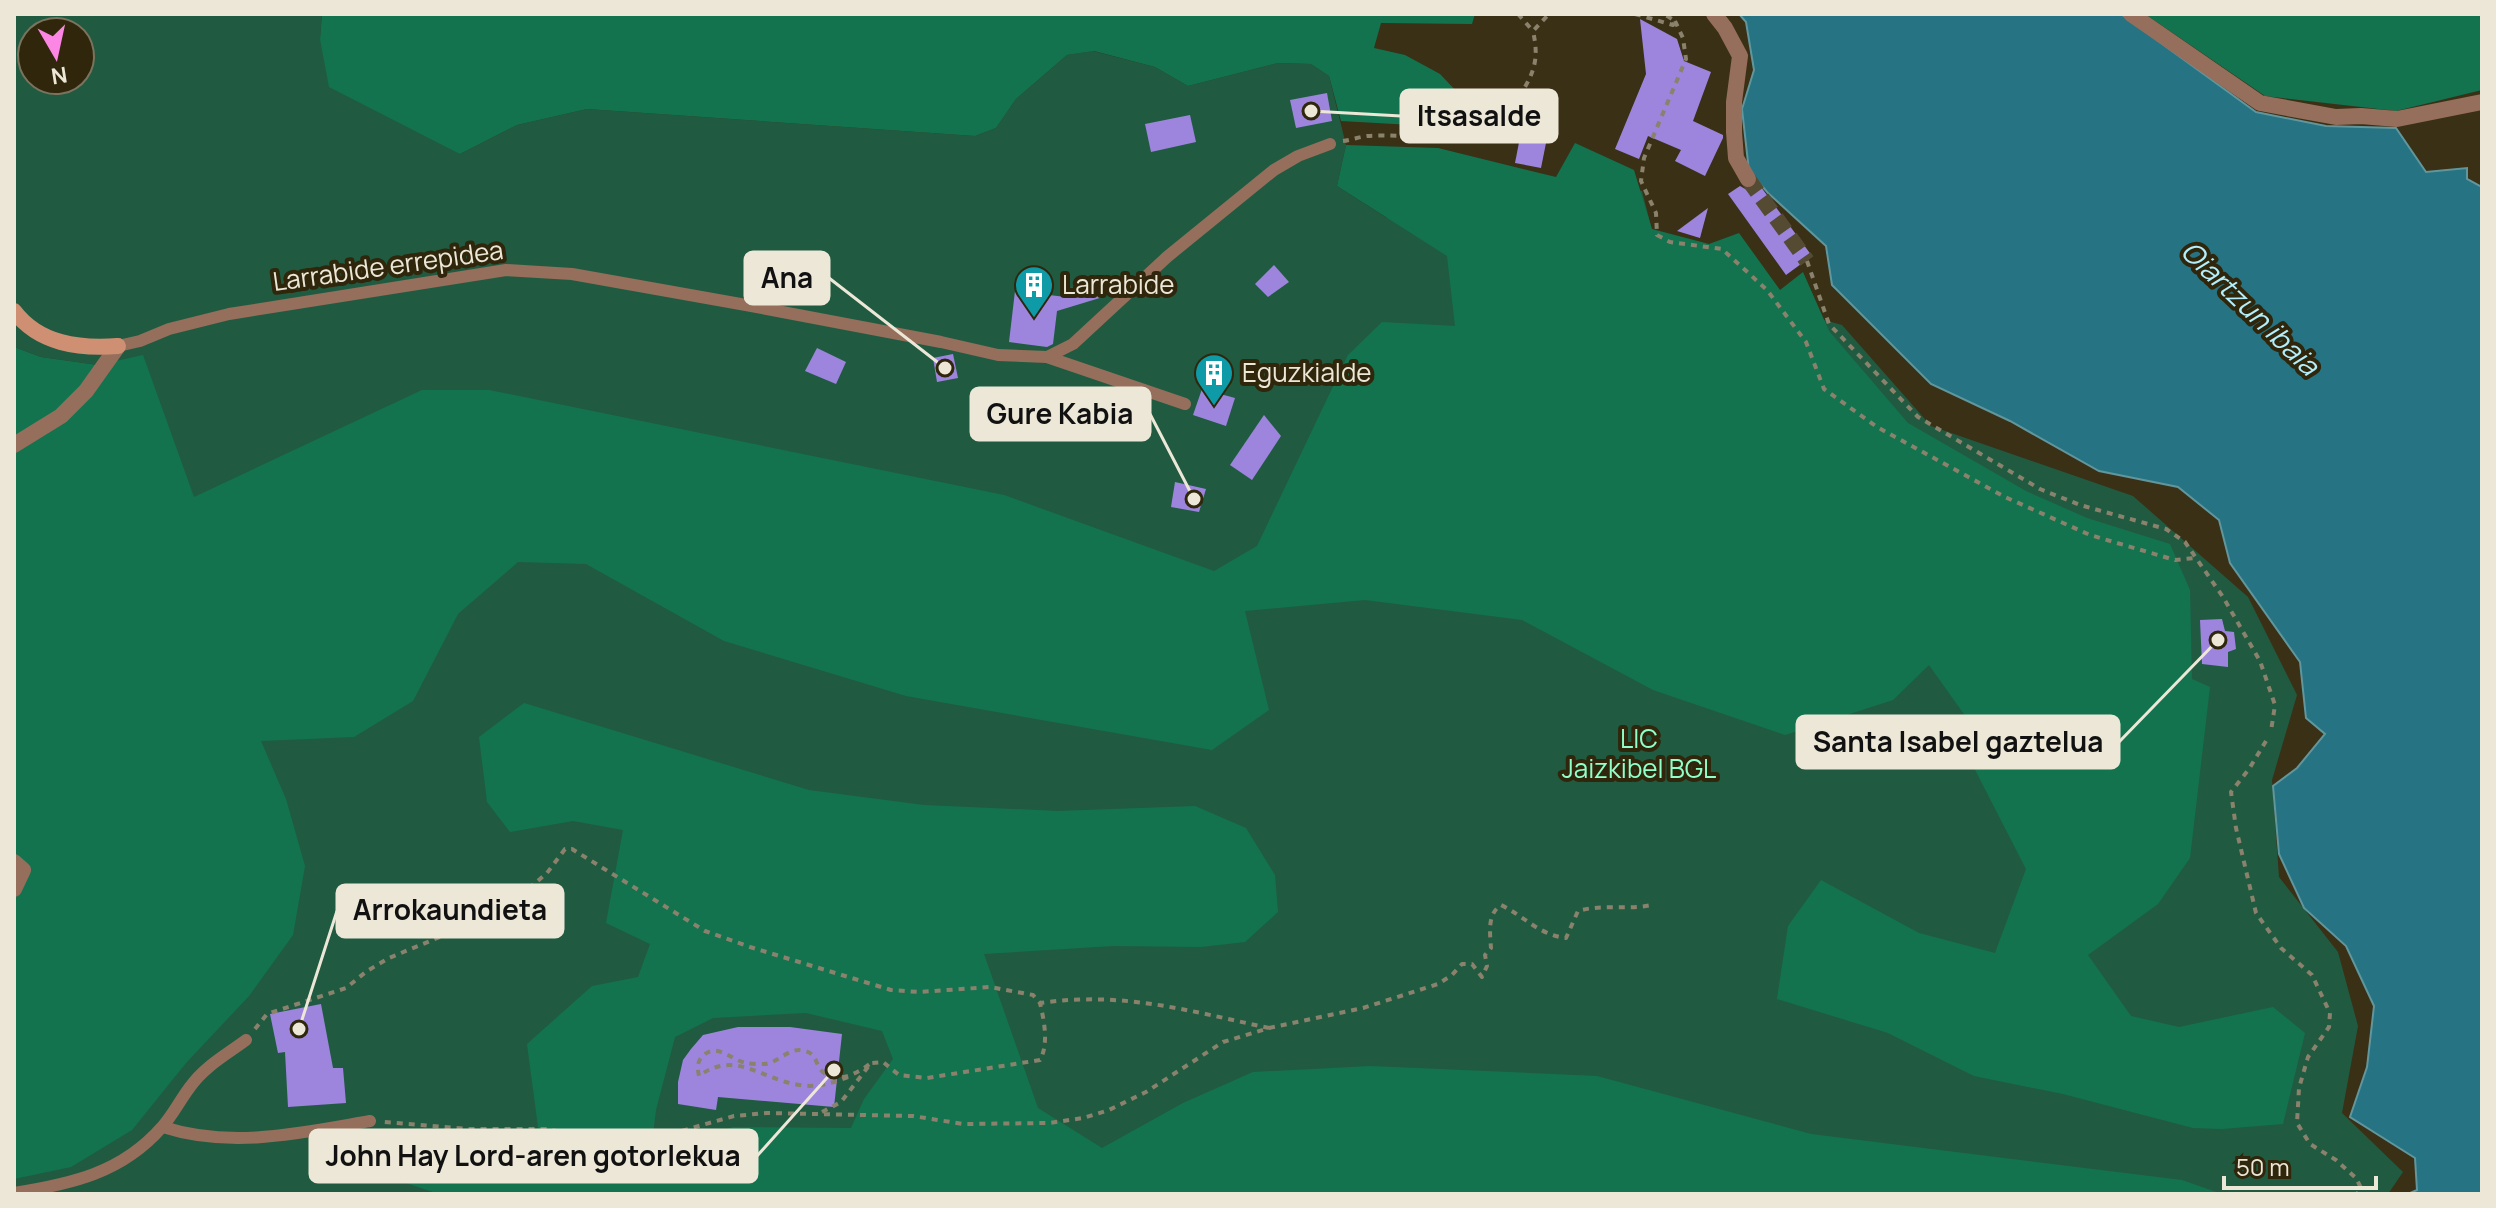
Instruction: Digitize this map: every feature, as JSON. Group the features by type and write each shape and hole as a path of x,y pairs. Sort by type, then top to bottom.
{"street":[{"path":"1714,14 1740,56 1734,132 1736,158 1748,179"},
{"path":"2131,14 2260,103 2336,117 2397,119 2482,102"},
{"name":"Larrabide errepidea","path":"14,311 34,332 59,342 79,347 118,346"},
{"path":"14,445 61,416 86,391 118,346"},
{"path":"14,862 23,870 14,889"}],"lane":[{"path":"1047,357 1073,344 1167,257 1274,170 1298,156 1330,144"},
{"name":"Larrabide errepidea","path":"118,346 229,314 506,270 572,274 776,310 998,355 1047,357 1185,404"},
{"path":"14,1193 63,1185 123,1162 163,1127 191,1085 217,1058 246,1040"},
{"path":"163,1127 218,1139 266,1138 370,1121"}],"path":[{"path":"1330,144 1366,136 1446,136 1481,131 1504,120 1535,66 1537,50 1533,31 1518,14"},
{"path":"1533,31 1549,14"},
{"path":"1635,14 1673,25 1675,21"},
{"path":"1664,14 1675,21 1683,38 1686,59 1644,158 1641,181 1656,213 1657,235 1670,242 1722,249 1767,290 1806,342 1824,389 1877,427 2005,497 2090,535 2175,560 2195,558"},
{"path":"1807,261 1829,324 1918,417 2040,489 2080,505 2166,529 2185,542 2223,597 2260,661 2275,705 2271,731"},
{"path":"2266,741 2231,792 2236,828 2256,913 2281,948 2312,975 2330,1013 2329,1027 2308,1057 2299,1088 2297,1123 2310,1144 2336,1160 2356,1178 2361,1188 2357,1194"},
{"path":"246,1040 267,1014 346,988 389,958 488,917 547,873 565,849 572,849 705,931 750,947 891,990 919,992 990,987 1033,995 1040,1003 1044,1023 1044,1054 1040,1060 927,1078 899,1075 883,1062 871,1063 848,1077 818,1086 800,1085 736,1065 722,1064 699,1076 697,1065 701,1057 710,1051 722,1052 745,1063 768,1064 798,1050 807,1051 815,1057 828,1075 848,1077"},
{"path":"370,1121 468,1129 546,1129 616,1142 660,1137 734,1116 767,1113 913,1116 963,1124 1049,1123 1083,1118 1109,1110 1146,1092 1223,1042 1269,1028 1363,1008 1438,984 1462,964 1472,964 1482,977 1487,966 1485,955 1491,948 1490,924 1495,908 1501,905 1544,934 1566,938 1578,911 1595,906 1637,908 1652,905"},
{"path":"1040,1003 1083,998 1127,1000 1194,1010 1269,1028"},
{"path":"820,1113 841,1102 871,1063"}],"green space":[{"name":"LIC Jaizkibel BGL","path":"14,14 322,14 320,39 460,154 517,125 587,109 975,136 996,128 1016,99 1067,55 1093,51 1155,67 1188,86 1278,63 1311,64 1329,76 1346,145 1337,186 1387,218 1398,213 1423,158 1642,191 1662,269 1842,325 1931,426 2133,496 2248,597 2297,695 2272,780 2279,877 2338,952 2358,1026 2342,1113 2403,1172 2388,1194 14,1194 14,459 98,365 41,357 14,347"},
{"path":"322,14 1475,14 1472,24 1381,23 1374,48 1405,55 1440,74 1476,112 1430,126 1341,121 1329,76 1311,64 1278,63 1188,86 1155,67 1094,51 1067,55 1016,99 996,128 975,136 587,109 517,125 460,154 329,87 320,39"},
{"path":"2145,14 2482,14 2482,90 2396,111 2265,96"},
{"path":"1575,143 1634,170 1652,229 1709,244 1739,233 1780,290 1803,272 1829,331 1908,423 2026,491 2087,518 2170,544 2190,590 2192,679 2210,687 2190,858 2158,904 2088,955 2131,1016 2179,1027 2273,1007 2305,1033 2283,1124 2193,1128 2063,1094 1974,1076 1888,1033 1777,999 1788,926 1821,880 1919,933 1995,953 2026,869 1968,756 1971,724 1929,665 1893,700 1785,735 1653,690 1522,620 1365,600 1245,611 1269,710 1212,750 906,696 724,641 586,564 518,562 458,614 413,701 354,737 261,741 286,799 305,866 293,935 249,996 186,1063 132,1130 71,1167 14,1179 14,347 41,357 98,365 143,355 194,497 422,390 489,390 1004,495 1214,571 1257,546 1348,355 1382,322 1455,326 1447,256 1337,186 1346,145 1438,148 1556,177"},
{"path":"524,703 809,790 924,805 1058,811 1195,806 1246,828 1275,875 1278,912 1245,942 1201,947 1113,946 984,954 1038,1108 1102,1148 1183,1103 1253,1072 1370,1066 1597,1076 1811,1134 2182,1180 2222,1194 439,1194 373,1172 388,1137 540,1142 527,1044 592,986 638,977 650,944 606,923 623,830 573,821 510,832 487,802 479,737","holes":["806,1013 882,1031 893,1059 864,1099 851,1128 733,1127 651,1152 656,1110 675,1037 713,1018"]}],"water":[{"name":"Oiartzun ibaia","path":"1739,14 2121,14 2256,112 2326,126 2396,128 2426,172 2467,168 2467,179 2482,187 2482,1194 2408,1194 2417,1190 2415,1158 2350,1117 2367,1067 2374,1006 2346,946 2304,908 2279,854 2273,786 2297,768 2325,734 2306,718 2300,662 2230,563 2219,520 2178,487 2099,471 2010,421 1931,384 1832,285 1826,246 1768,193 1749,171 1742,109 1754,70 1746,22"}],"building":[{"path":"1640,19 1677,39 1684,61 1711,72 1693,121 1723,135 1723,138 1705,176 1675,161 1681,150 1648,136 1639,159 1615,149 1646,74"},
{"path":"1327,93 1332,121 1296,128 1290,100"},
{"path":"1190,115 1196,142 1151,152 1145,124"},
{"path":"1522,127 1548,133 1541,168 1515,163"},
{"path":"1758,183 1812,256 1786,275 1728,194 1740,186 1753,189"},
{"path":"1708,208 1700,238 1677,231"},
{"path":"1274,265 1289,282 1268,297 1255,284"},
{"name":"Larrabide","path":"1098,280 1103,297 1057,311 1053,344 1047,347 1009,342 1015,291 1074,298 1071,288"},
{"path":"817,348 846,362 836,384 805,371"},
{"path":"953,354 958,378 937,382 933,358"},
{"name":"Eguzkialde","path":"1202,389 1235,398 1226,426 1193,415"},
{"path":"1264,415 1281,436 1252,480 1230,465"},
{"path":"1175,482 1206,489 1199,512 1171,507"},
{"path":"2222,619 2225,631 2234,632 2236,649 2228,652 2228,667 2202,664 2200,620"},
{"path":"321,1004 333,1068 343,1068 346,1103 288,1107 285,1052 278,1053 270,1014"},
{"path":"738,1027 790,1027 842,1034 834,1107 718,1097 716,1110 678,1104 678,1082 683,1060 691,1049 703,1035"}],"tunnel":[{"path":"1748,179 1807,261"}],"place":[{"name":"Itsasalde","path":"1311,111"},
{"name":"Larrabide","path":"1034,319"},
{"name":"Ana","path":"945,368"},
{"name":"Eguzkialde","path":"1214,407"},
{"name":"Gure Kabia","path":"1194,499"},
{"name":"Santa Isabel gaztelua","path":"2218,640"},
{"name":"Arrokaundieta","path":"299,1029"},
{"name":"John Hay Lord-aren gotorlekua","path":"834,1070"}]}
